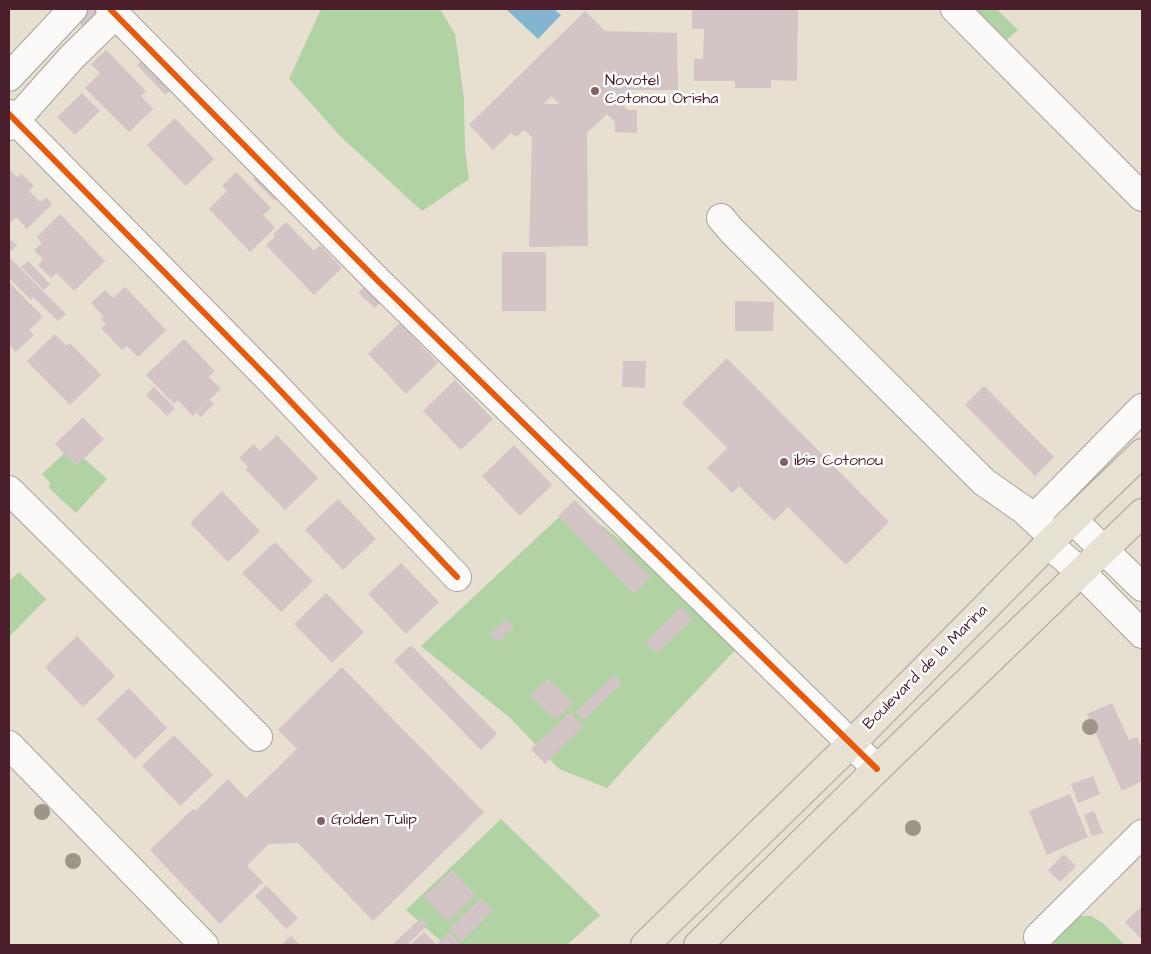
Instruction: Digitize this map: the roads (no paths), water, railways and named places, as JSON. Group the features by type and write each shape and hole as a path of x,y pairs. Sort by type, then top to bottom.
{"main road":[{"name":"Boulevard de la Marina","path":"645,945 852,743 1058,534 1142,452"},
{"path":"698,945 1142,513"}],"street":[{"path":"9,77 73,9"},
{"path":"955,9 1142,197"},
{"path":"457,577 273,383 11,120 113,11 378,281 878,768"},
{"path":"721,218 984,482 1058,534 1104,550 1142,587"},
{"path":"1034,518 1142,408"},
{"path":"9,490 258,737"},
{"path":"1058,534 1081,572 1142,634"},
{"path":"9,746 204,945"},
{"path":"1038,936 1142,834"}],"water":[{"path":"506,9 554,9 561,15 538,39"}],"place":[{"name":"Novotel Cotonou Orisha","path":"595,91"},
{"name":"ibis Cotonou","path":"784,462"},
{"name":"Golden Tulip","path":"321,821"}]}
